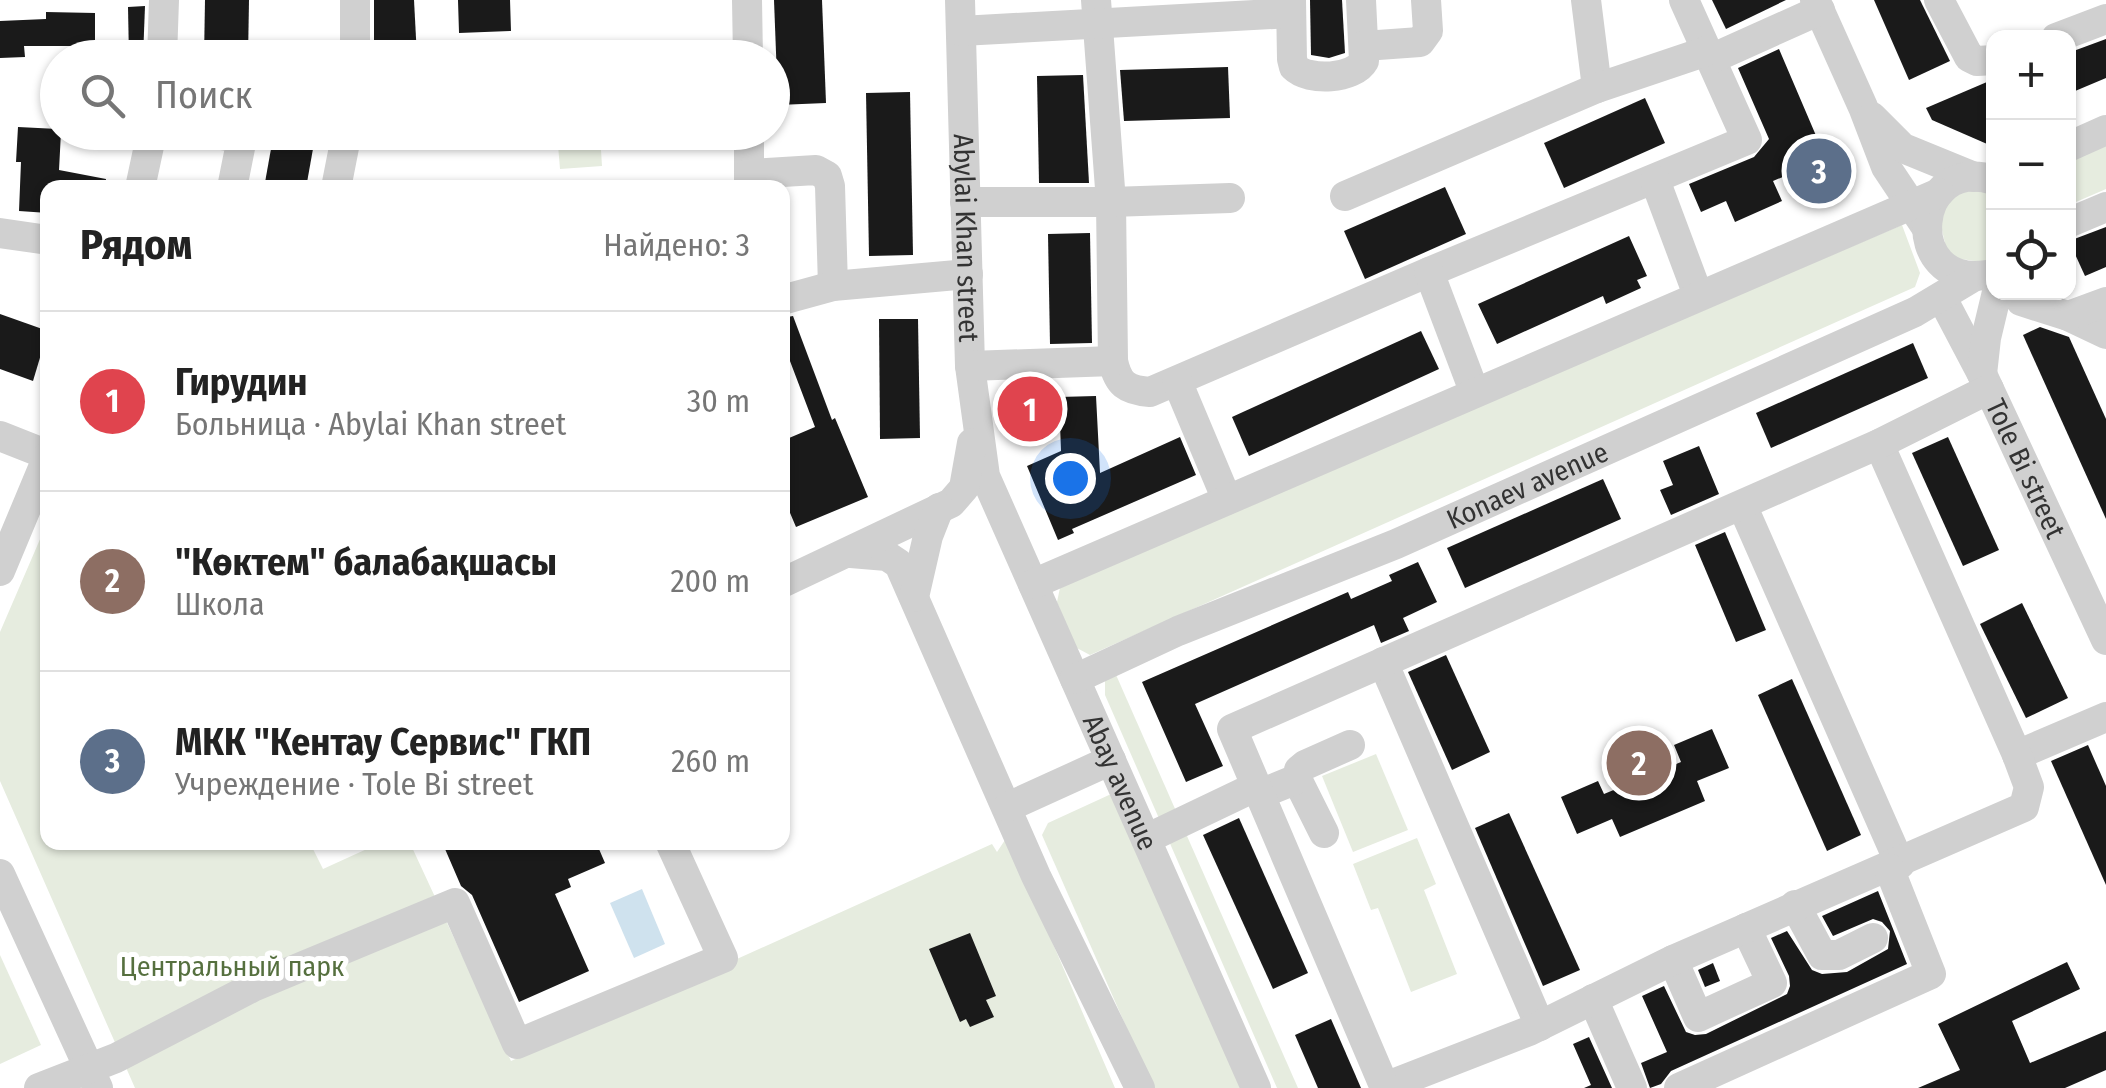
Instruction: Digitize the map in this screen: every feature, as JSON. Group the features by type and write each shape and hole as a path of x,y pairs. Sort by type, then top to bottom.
{"street":[{"path":"163,40 164,0"},
{"path":"355,0 355,40"},
{"path":"748,0 748,40"},
{"name":"Abylai Khan street","path":"960,0 970,366 985,476"},
{"path":"961,31 1097,13 1291,7 1292,59 1301,74 1357,72 1364,61 1362,0"},
{"path":"1364,46 1420,42 1428,31 1426,0"},
{"path":"1586,0 1597,88"},
{"path":"1097,13 1110,202 1112,361 1123,386 1150,392 1746,140 1684,0"},
{"path":"1939,0 1969,57 1977,62 1986,61"},
{"path":"1345,196 1597,88 1709,55 1817,5 1886,167 1917,216 1932,252 1950,270 1986,279"},
{"path":"2076,31 2106,20"},
{"path":"1863,107 1903,148 1986,178"},
{"path":"2076,143 2106,130"},
{"path":"142,180 148,150"},
{"path":"234,180 240,150"},
{"path":"337,180 343,150"},
{"path":"749,150 749,180 816,170 827,176 833,286"},
{"path":"1033,584 1698,296 1927,214 1939,193 1960,179 1986,179"},
{"path":"1654,180 1698,296"},
{"path":"965,202 1230,198"},
{"path":"2076,220 2106,207"},
{"path":"0,233 40,239"},
{"path":"1429,272 1474,391"},
{"path":"790,298 833,286 968,274"},
{"name":"Konaev avenue","path":"1075,680 1178,631 1396,544 1986,281"},
{"name":"Tole Bi street","path":"1942,298 1986,382 2106,640"},
{"path":"1879,444 2017,755 2029,787 2024,808 1674,960 1540,1026 1385,1087 1232,729 1879,444 1986,382 1988,300"},
{"path":"2021,300 2106,334"},
{"path":"2068,316 2106,302"},
{"path":"970,366 1112,361"},
{"path":"1176,381 1227,500"},
{"path":"790,580 951,503 964,488 972,446 973,399"},
{"path":"0,436 40,453"},
{"path":"0,571 40,475"},
{"name":"Abay avenue","path":"985,476 1256,1088"},
{"path":"1680,1088 1931,974 1894,866 1742,505"},
{"path":"914,597 928,536 939,508"},
{"path":"851,553 896,560 1036,876 1140,1088"},
{"path":"1383,662 1540,1026"},
{"path":"2017,755 2106,717"},
{"path":"1146,840 1258,790 1297,779 1305,765 1350,746"},
{"path":"1008,807 1111,760"},
{"path":"1297,779 1324,833"},
{"path":"38,1088 94,1078 116,1058 253,987 455,903 517,1044 723,958 674,850"},
{"path":"0,874 94,1078"},
{"path":"1795,906 1822,956 1839,955 1874,938"},
{"path":"1674,960 1698,1017 1772,983 1746,928"},
{"path":"1593,999 1632,1088"}],"green space":[{"path":"2106,134 2106,189 2076,202 2076,147"},
{"path":"558,150 601,150 602,166 560,169"},
{"path":"1955,189 1986,190 1986,263 1948,257 1937,207"},
{"path":"1902,225 1920,273 1915,287 1090,655 1075,647 1057,602 1061,583"},
{"name":"Центральный парк","path":"40,539 40,850 314,850 323,869 365,850 413,850 511,1061 992,844 997,852 1007,837 1115,1088 135,1088 0,781 0,632"},
{"path":"1113,668 1298,1088 1277,1088 1105,695 1105,681"},
{"path":"1376,754 1408,830 1353,852 1322,776"},
{"path":"1120,794 1256,1088 1153,1088 1042,835 1048,823 1109,795"},
{"path":"1417,838 1436,884 1424,890 1457,974 1411,992 1378,908 1371,910 1353,864"},
{"path":"0,955 41,1045 0,1064"}],"water":[{"path":"642,889 665,944 634,958 610,903"}],"building":[{"path":"205,0 249,0 248,40 204,40"},
{"path":"374,0 414,0 416,40 374,40"},
{"path":"458,0 510,0 511,31 459,33"},
{"path":"774,0 822,0 826,103 790,104 790,40 776,40"},
{"path":"1310,0 1342,0 1345,53 1329,58 1311,55"},
{"path":"1712,0 1786,0 1726,29"},
{"path":"1874,0 1920,0 1950,61 1909,80"},
{"path":"145,6 144,40 129,40 128,7"},
{"path":"46,12 95,13 95,40 40,40 40,46 24,46 25,57 0,58 0,21 46,19"},
{"path":"2106,39 2106,78 2076,91 2076,50"},
{"path":"1779,49 1826,159 1773,181 1782,201 1735,222 1726,201 1701,212 1689,184 1754,157 1769,139 1738,68"},
{"path":"1228,67 1230,118 1124,121 1120,70"},
{"path":"1083,75 1089,183 1039,183 1037,76"},
{"path":"1986,82 1986,144 1932,120 1926,108"},
{"path":"910,92 913,255 869,256 866,93"},
{"path":"1645,98 1665,143 1564,188 1544,143"},
{"path":"18,127 40,128 40,150 60,150 59,170 106,180 40,180 40,212 19,211 21,162 16,162"},
{"path":"271,150 313,150 307,180 265,180"},
{"path":"1445,187 1466,234 1365,279 1344,231"},
{"path":"2106,227 2106,267 2085,276 2076,256 2076,238"},
{"path":"1090,233 1092,343 1050,344 1048,234"},
{"path":"1629,236 1647,276 1637,280 1641,288 1606,304 1603,296 1497,344 1478,304"},
{"path":"0,314 40,328 40,358 33,381 0,369"},
{"path":"790,317 868,497 796,527 790,513 790,438 815,427 790,361"},
{"path":"879,319 918,319 920,438 880,439"},
{"path":"2040,327 2069,337 2106,419 2106,519 2023,335"},
{"path":"1421,331 1439,369 1249,456 1232,417"},
{"path":"1913,343 1928,378 1771,448 1756,413"},
{"path":"1096,396 1100,473 1180,437 1196,475 1072,529 1074,533 1058,540 1027,466 1061,451 1059,397"},
{"path":"1948,437 1999,550 1963,566 1912,453"},
{"path":"1699,446 1719,494 1671,515 1660,490 1673,485 1663,461"},
{"path":"1603,479 1621,519 1465,588 1447,548"},
{"path":"1725,532 1766,630 1736,642 1695,545"},
{"path":"1418,562 1437,602 1403,618 1409,631 1381,643 1374,625 1195,704 1223,766 1186,782 1142,682 1348,592 1351,599 1392,581 1389,575"},
{"path":"2022,603 2068,698 2026,718 1980,624"},
{"path":"1446,655 1490,752 1452,770 1408,672"},
{"path":"1792,679 1861,835 1827,851 1758,695"},
{"path":"1712,729 1729,768 1697,781 1705,801 1620,837 1612,819 1577,834 1561,797 1598,781 1604,794 1681,762 1674,745"},
{"path":"2088,745 2106,786 2106,885 2051,761"},
{"path":"1509,813 1580,970 1543,986 1475,828"},
{"path":"1239,818 1308,973 1273,989 1203,835"},
{"path":"445,850 599,850 605,863 568,879 571,887 555,894 589,971 519,1002 472,895 461,886"},
{"path":"1878,891 1907,964 1671,1071 1661,1084 1650,1088 1641,1063 1667,1052 1642,996 1664,986 1686,1032 1706,1034 1787,994 1789,976 1771,938 1787,931 1812,970 1822,974 1847,972 1888,949 1890,931 1873,919 1833,936 1822,916"},
{"path":"970,933 996,996 986,1000 994,1017 970,1027 966,1019 960,1022 929,949"},
{"path":"2067,962 2080,989 2012,1021 2030,1063 2106,1031 2106,1070 2065,1088 1918,1088 1960,1070 1938,1024"},
{"path":"1713,963 1720,981 1705,987 1698,970"},
{"path":"1331,1019 1361,1088 1318,1088 1295,1035"},
{"path":"1589,1037 1612,1088 1584,1088 1591,1085 1573,1044"}],"place":[{"name":"МКК \"Кентау Сервис\" ГКП","path":"1819,171"},
{"name":"Гирудин","path":"1030,409"},
{"name":"\"Көктем\" балабақшасы","path":"1639,763"}]}
